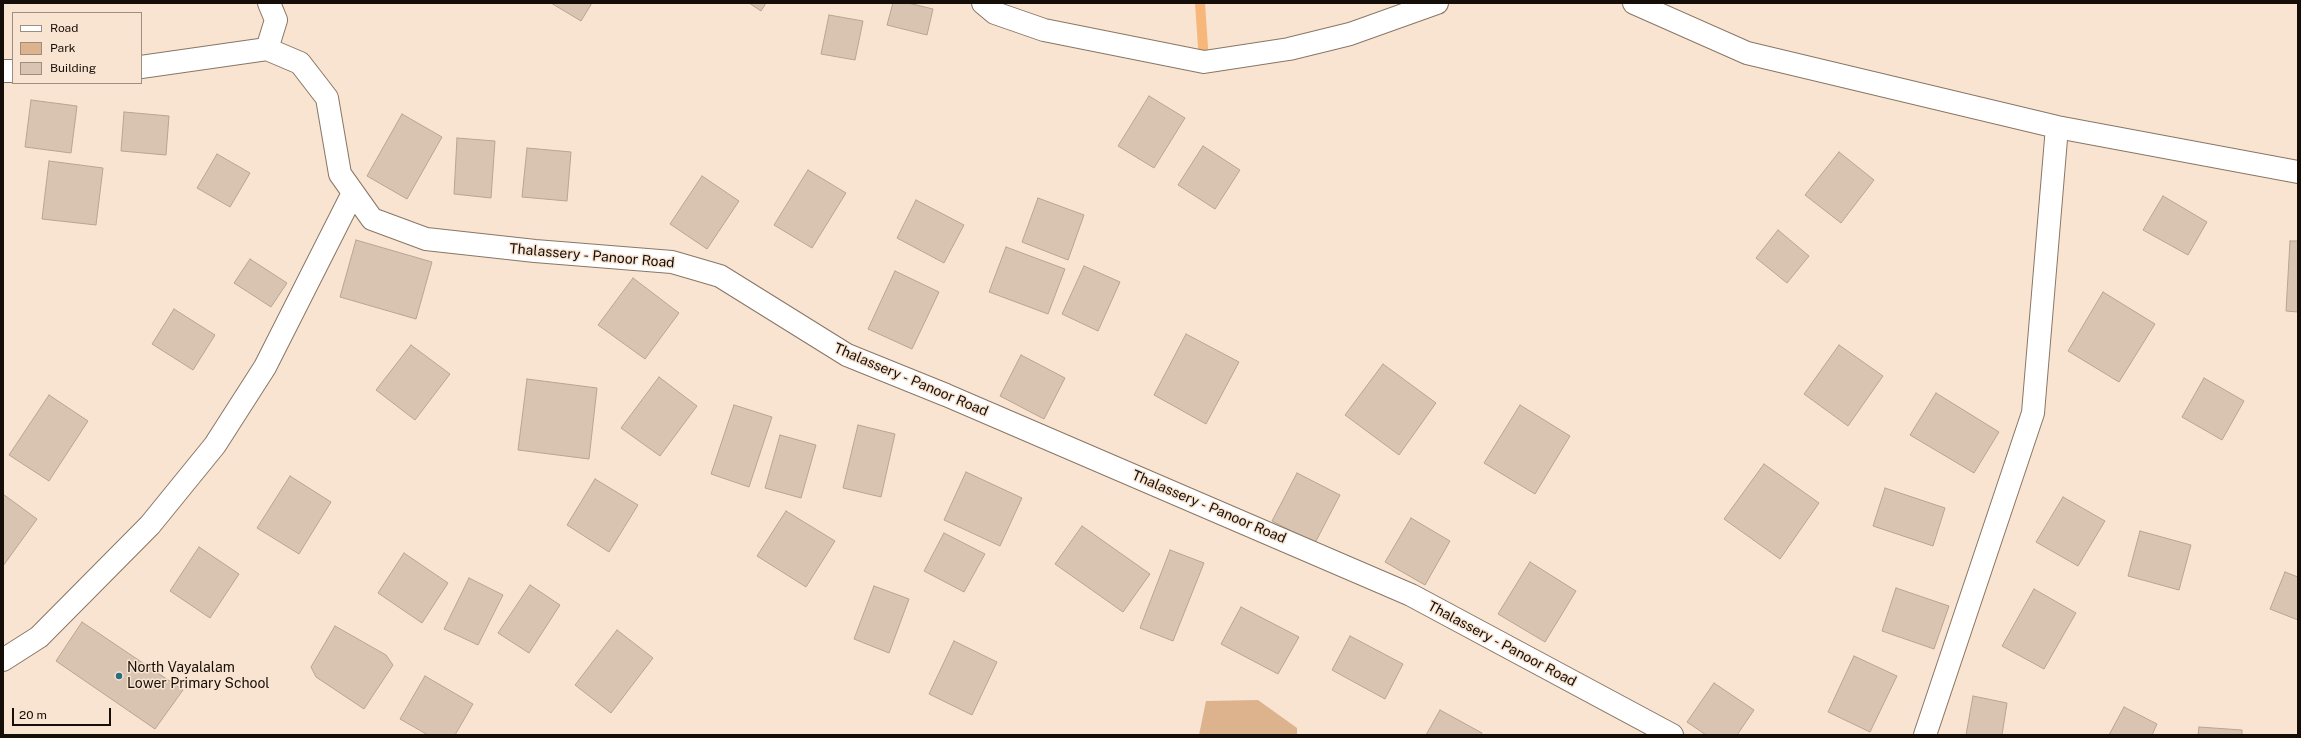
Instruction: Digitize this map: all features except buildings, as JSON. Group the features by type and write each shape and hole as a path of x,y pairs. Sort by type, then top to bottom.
{"street":[{"path":"142,67 267,49 276,20 269,3"},
{"path":"983,3 995,12 1044,30 1204,62 1289,49 1350,34 1437,3"},
{"path":"1634,3 1747,52 2057,127 2298,172"},
{"name":"Thalassery - Panoor Road","path":"267,49 300,63 327,98 340,174 372,220 426,239 535,251 672,262 720,276 847,355 946,395 1411,595 1672,735"},
{"path":"1925,735 2033,413 2057,127"},
{"path":"3,660 39,637 150,525 215,445 265,367 353,193"}],"green space":[{"path":"1258,700 1297,728 1297,735 1199,735 1206,701"}],"waterway":[{"path":"1200,3 1204,62"}],"place":[{"name":"North Vayalalam Lower Primary School","path":"119,676"}]}
